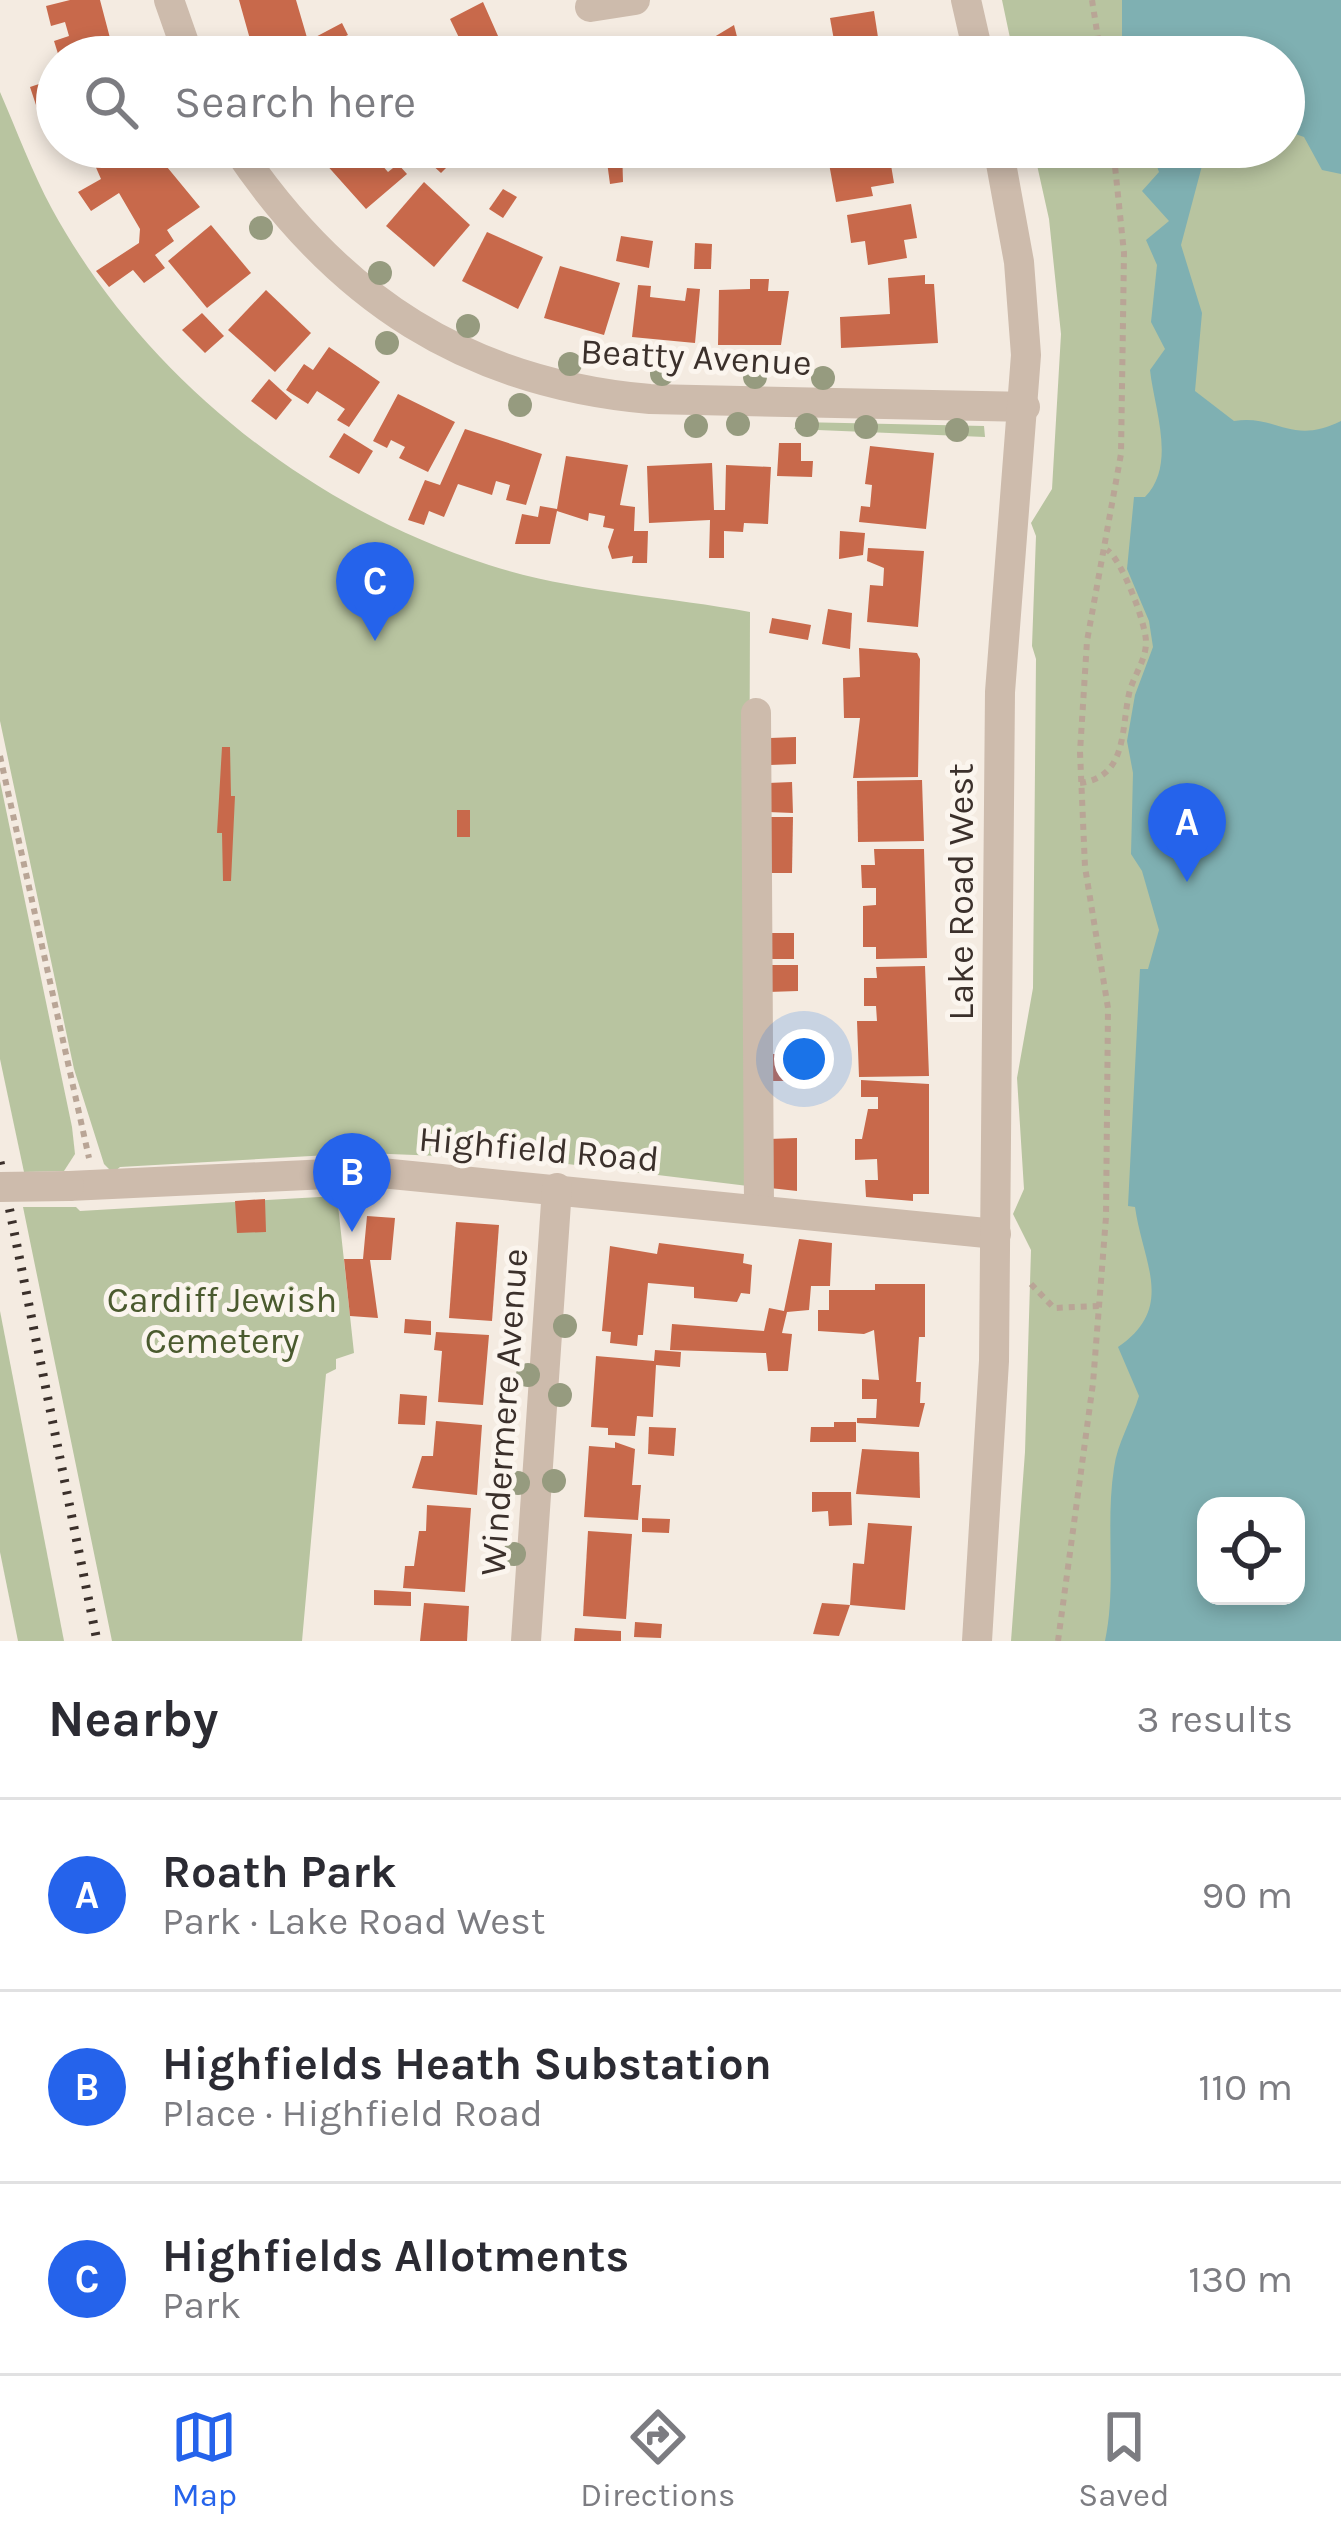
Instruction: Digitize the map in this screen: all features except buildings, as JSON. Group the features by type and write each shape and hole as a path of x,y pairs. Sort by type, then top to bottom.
{"street":[{"path":"169,0 182,36"},
{"path":"590,7 634,0"},
{"path":"966,0 974,36"},
{"name":"Beatty Avenue","path":"253,168 312,243 361,290 429,336 508,372 592,394 650,399 1025,407"},
{"name":"Lake Road West","path":"977,1641 997,1234 1000,692 1025,407 1024,306 1001,168"},
{"path":"756,713 759,1208"},
{"name":"Highfield Road","path":"0,1187 357,1172 997,1234"},
{"name":"Windermere Avenue","path":"526,1641 557,1189"}],"path":[{"path":"1092,0 1098,36"},
{"path":"1058,1641 1100,1306 1111,1069 1080,783 1083,675 1121,454 1124,328 1114,168"},
{"path":"1080,783 1100,779 1118,758 1129,693 1146,647 1144,622 1118,557 1106,550"},
{"path":"0,756 82,1185"},
{"path":"1031,1284 1054,1308 1100,1306"}],"green space":[{"path":"1002,0 1341,0 1341,1641 1011,1641 1025,1452 1031,1250 1013,1214 1024,1189 1017,1078 1033,988 1036,536 1031,523 1052,489 1061,334 1049,219 1038,168 1305,168 1305,36 1010,36"},
{"path":"0,92 52,209 90,270 134,327 183,380 296,472 422,540 489,565 585,588 750,612 748,1186 468,1152 466,1157 364,1153 120,1167 113,1173 104,1164 74,1069 0,721"},
{"path":"798,422 984,426 985,437 794,429"},
{"path":"0,781 72,1127 75,1154 64,1171 24,1172 0,1059"},
{"name":"Cardiff Jewish Cemetery","path":"337,1196 354,1353 336,1359 336,1369 326,1374 302,1641 112,1641 23,1207 76,1207 80,1211"},
{"path":"0,1311 64,1641 18,1641 0,1552"}],"water":[{"path":"1122,0 1341,0 1341,174 1322,170 1305,139 1305,36 1122,36"},
{"path":"1158,168 1201,168 1181,245 1202,313 1195,391 1234,421 1309,431 1341,421 1341,1641 1105,1641 1114,1468 1139,1396 1118,1347 1136,1332 1151,1300 1135,1207 1128,1206 1140,969 1148,969 1159,930 1142,871 1131,854 1133,773 1127,741 1135,695 1153,647 1149,621 1127,569 1134,497 1145,497 1155,484 1162,453 1150,370 1165,349 1151,322 1157,265 1146,240 1169,221 1142,191"}],"railway":[{"path":"0,1162 97,1641"}],"place":[{"name":"Highfields Allotments","path":"375,641"},
{"name":"Roath Park","path":"1187,882"},
{"name":"Highfields Heath Substation","path":"352,1232"}]}
